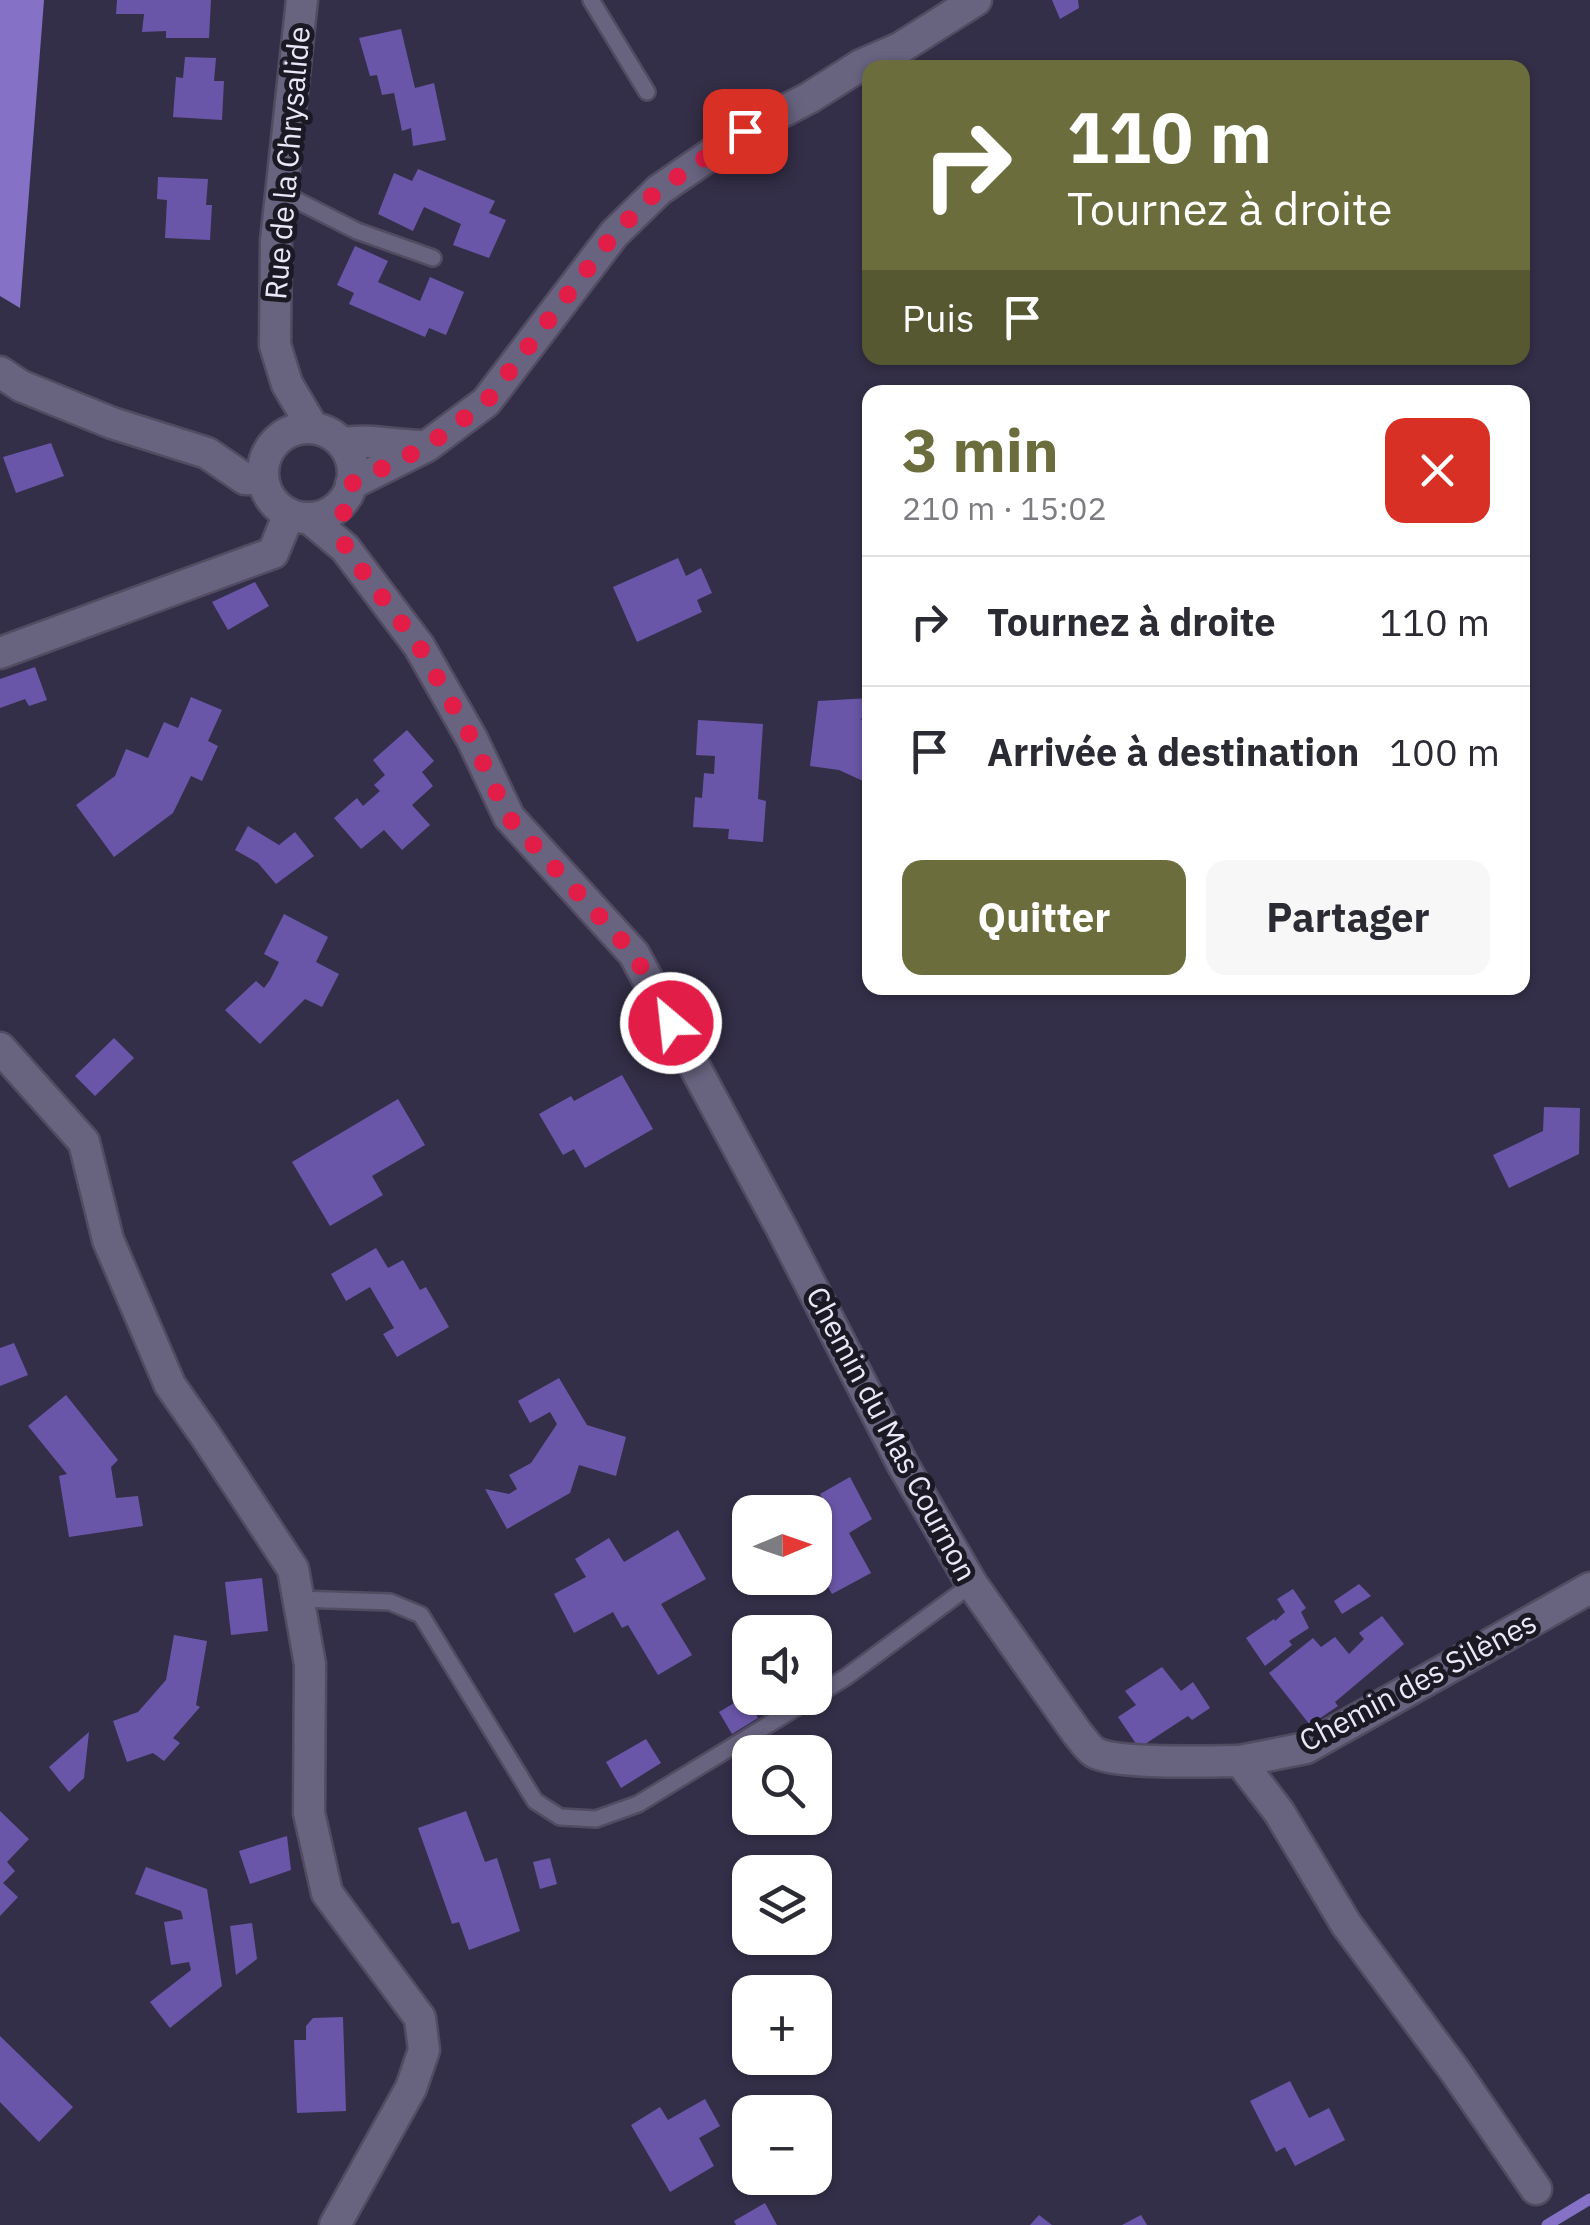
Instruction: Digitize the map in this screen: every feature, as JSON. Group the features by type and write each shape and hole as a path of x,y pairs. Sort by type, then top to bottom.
{"street":[{"name":"Rue de la Chrysalide","path":"302,0 276,241 275,345 287,384 313,428"},
{"path":"900,48 943,0"},
{"path":"872,60 900,48 976,0"},
{"path":"269,457 268,493 277,506 299,516 334,510 347,493 427,446 486,402 614,234 658,190 745,131 809,98 862,64"},
{"path":"0,372 21,386 112,423 207,452 246,479 287,432 313,428 333,435 350,455 352,470 345,548"},
{"name":"Rue de la Chrysalide","path":"269,457 287,384"},
{"path":"342,443 427,446"},
{"path":"0,653 273,553 299,516"},
{"name":"Chemin du Mas Cournon","path":"299,516 345,548 419,646 472,739 508,817 634,954 904,1465 972,1584 1077,1734 1095,1752 1130,1759 1240,1760"},
{"path":"0,1048 84,1142 108,1240 170,1385 293,1570 310,1664 310,1813 327,1892 420,2018 424,2050 412,2088 335,2225"},
{"name":"Chemin des Silènes","path":"1240,1760 1306,1748 1590,1588"},
{"path":"1240,1760 1278,1812 1346,1924 1536,2188"}],"lane":[{"path":"592,0 647,92"},
{"path":"282,193 357,231 432,258"},
{"path":"832,1686 972,1584"},
{"path":"298,1599 390,1602 421,1615 535,1801 560,1816 596,1819 638,1804 784,1715"}],"shaded area":[{"path":"0,0 44,0 20,308 0,296"}],"building":[{"path":"117,0 211,0 209,38 166,38 166,31 142,32 144,14 116,14"},
{"path":"1052,0 1078,0 1079,8 1060,19"},
{"path":"401,29 415,88 434,83 446,140 413,146 411,128 402,131 394,93 382,95 377,75 370,76 359,38"},
{"path":"185,57 216,58 214,81 224,81 222,120 173,117 176,77 183,78"},
{"path":"418,169 495,201 489,213 506,220 489,258 453,245 461,224 424,207 413,231 378,214 394,173 412,181"},
{"path":"158,177 208,179 206,205 212,205 210,240 165,238 167,200 157,199"},
{"path":"355,246 388,261 378,282 420,301 430,277 464,292 446,335 429,328 425,337 349,304 354,293 337,285"},
{"path":"51,443 64,476 16,493 3,457"},
{"path":"678,558 686,576 701,568 712,593 697,600 702,612 637,642 613,587"},
{"path":"255,582 269,606 228,630 212,602"},
{"path":"35,667 47,700 29,706 25,699 0,708 0,679"},
{"path":"191,697 222,710 208,741 218,746 202,781 191,776 173,813 114,857 76,805 115,776 126,749 148,758 164,722 178,728"},
{"path":"862,698 862,781 839,770 810,766 818,701"},
{"path":"698,720 763,724 758,799 766,801 763,842 728,839 729,829 693,827 695,797 702,798 704,773 714,774 715,756 696,755"},
{"path":"407,730 434,761 422,772 433,786 412,805 430,825 402,850 384,830 361,849 334,818 357,798 363,806 380,791 374,785 385,775 373,760"},
{"path":"248,826 279,845 295,832 314,856 276,884 258,863 235,850"},
{"path":"284,914 328,937 316,962 339,974 322,1007 305,999 260,1044 225,1010 256,981 264,988 270,980 279,962 264,954"},
{"path":"114,1038 134,1058 95,1096 75,1076"},
{"path":"622,1075 653,1129 585,1168 574,1149 563,1155 539,1114 571,1096 574,1101"},
{"path":"398,1099 425,1145 372,1176 383,1195 330,1226 292,1162"},
{"path":"1544,1107 1580,1108 1579,1154 1509,1188 1493,1155 1543,1131"},
{"path":"376,1248 388,1268 403,1260 420,1290 426,1287 449,1327 397,1357 383,1334 394,1328 370,1287 346,1301 331,1274"},
{"path":"14,1343 28,1375 0,1386 0,1348"},
{"path":"559,1378 587,1425 626,1437 616,1476 579,1465 570,1493 507,1529 485,1489 509,1494 517,1489 509,1475 531,1463 557,1424 550,1412 530,1423 518,1401"},
{"path":"66,1395 118,1460 111,1467 116,1498 138,1496 143,1526 69,1537 59,1476 67,1474 28,1426"},
{"path":"850,1477 872,1519 849,1533 871,1573 832,1594 832,1495 820,1494"},
{"path":"678,1530 706,1579 661,1604 692,1655 658,1675 628,1625 622,1628 613,1612 574,1633 554,1594 586,1577 575,1559 609,1538 624,1562"},
{"path":"262,1578 268,1631 231,1635 225,1582"},
{"path":"1359,1584 1371,1596 1342,1614 1334,1601"},
{"path":"1293,1589 1306,1608 1301,1612 1309,1628 1289,1641 1292,1645 1265,1666 1246,1638 1285,1612 1277,1599"},
{"path":"1382,1616 1404,1644 1335,1702 1338,1706 1310,1725 1269,1673 1313,1638 1321,1647 1335,1637 1349,1654 1364,1639 1359,1633"},
{"path":"174,1635 207,1641 196,1705 200,1707 173,1738 180,1743 164,1761 153,1753 127,1762 113,1721 138,1712 166,1680"},
{"path":"1162,1667 1181,1691 1193,1682 1210,1708 1192,1720 1188,1716 1139,1748 1118,1717 1136,1705 1125,1691"},
{"path":"732,1704 732,1715 758,1718 732,1734 719,1712"},
{"path":"89,1732 84,1778 69,1792 49,1767"},
{"path":"646,1739 661,1763 621,1788 606,1762"},
{"path":"0,1811 29,1839 7,1862 15,1871 3,1883 18,1897 0,1916"},
{"path":"466,1811 485,1862 497,1858 520,1931 469,1950 459,1922 452,1924 418,1828"},
{"path":"287,1836 291,1870 250,1884 239,1851"},
{"path":"550,1858 557,1884 540,1889 533,1862"},
{"path":"146,1867 207,1889 222,1986 170,2028 150,2002 191,1970 189,1962 171,1965 164,1922 183,1919 181,1911 135,1894"},
{"path":"252,1923 257,1959 236,1975 230,1926"},
{"path":"343,2017 346,2111 297,2113 294,2040 306,2040 306,2026 313,2018"},
{"path":"0,2036 73,2107 39,2142 0,2102"},
{"path":"1290,2081 1309,2118 1329,2108 1345,2140 1295,2166 1285,2147 1276,2152 1250,2101"},
{"path":"705,2099 720,2126 699,2138 714,2166 670,2192 631,2125 660,2107 668,2120"},
{"path":"765,2203 777,2225 736,2225 734,2221"},
{"path":"1039,2215 1052,2225 1030,2225"},
{"path":"1141,2215 1147,2225 1122,2225"}],"waterway":[{"path":"1547,2225 1590,2199"}],"route":[{"path":"671,1023 634,954 508,817 472,739 419,646 345,548 343,501 351,484 427,446 486,402 614,234 658,190 745,131"}]}
